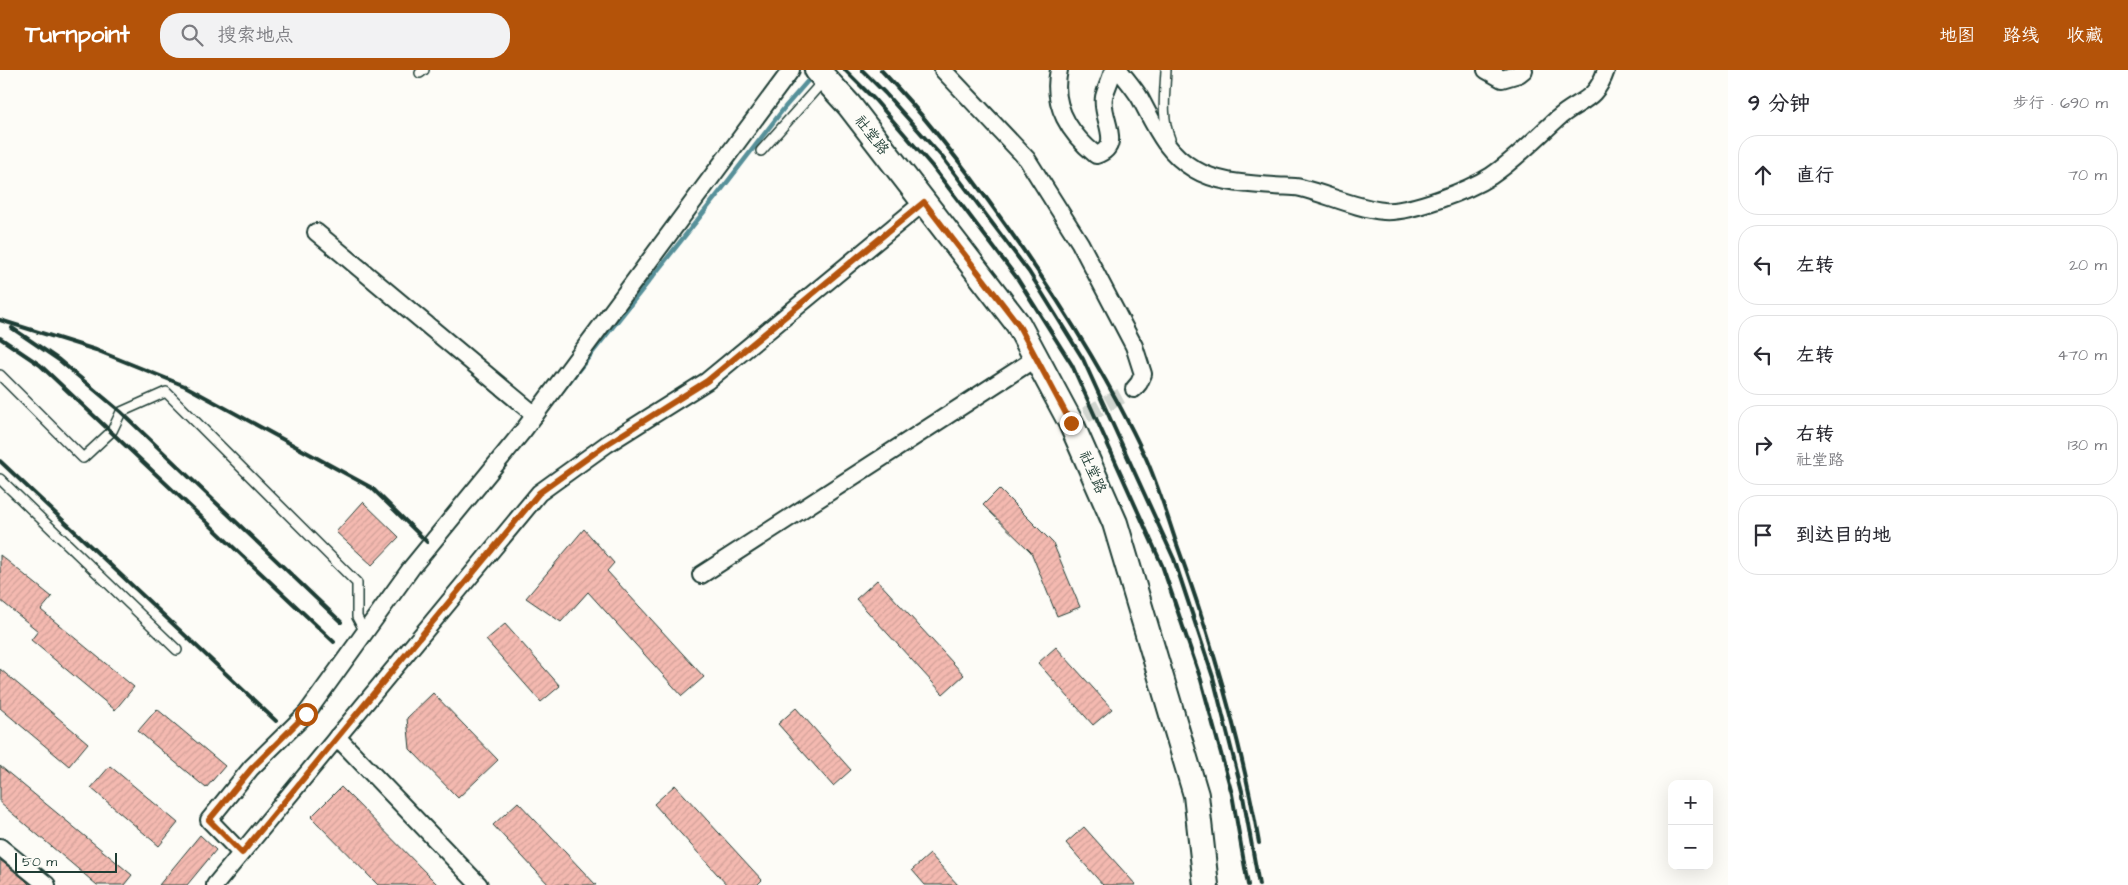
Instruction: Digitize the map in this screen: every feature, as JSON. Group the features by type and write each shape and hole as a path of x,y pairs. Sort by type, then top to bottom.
{"street":[{"path":"242,853 209,820 252,768 306,714 412,566 535,415 791,70"},
{"path":"943,70 1027,159 1080,243 1134,346 1143,374 1134,389"},
{"path":"1059,70 1056,82 1058,105 1069,126 1085,146 1096,155 1105,152 1110,146 1111,138 1105,114 1104,97 1112,74 1120,70 1139,97 1159,136 1175,154 1194,169 1217,179 1258,185 1301,188 1361,207 1386,211 1404,210 1437,200 1490,176 1517,156 1560,116 1589,99 1601,86 1606,70"},
{"path":"1486,70 1502,79 1520,74 1524,70"},
{"name":"社堂路","path":"821,74 849,104 1018,324 1036,358 1078,419 1115,523 1196,795 1206,885"},
{"path":"215,885 539,493 607,444 707,381 924,202"},
{"path":"316,232 535,415"},
{"path":"701,575 1036,358"},
{"path":"337,737 479,885"},
{"path":"0,847 47,885"}],"lane":[{"path":"1166,70 1165,127 1175,154"},
{"path":"761,150 821,74"},
{"path":"0,375 83,458 112,431 121,412 166,392 357,583 357,616 365,632"},
{"path":"0,479 177,650"}],"building":[{"path":"999,489 1053,543 1080,607 1057,616 1031,552 983,505"},
{"path":"363,502 399,537 372,565 336,532"},
{"path":"584,529 614,563 607,571 704,677 682,696 588,592 561,622 526,598"},
{"path":"0,555 52,597 41,610 134,687 115,710 31,640 38,631 0,600"},
{"path":"877,580 964,675 943,694 856,599"},
{"path":"505,624 560,686 541,702 486,640"},
{"path":"1056,647 1112,709 1093,725 1038,663"},
{"path":"0,669 88,743 69,766 0,708"},
{"path":"433,693 498,760 458,798 410,749 407,718"},
{"path":"796,708 851,770 833,786 778,724"},
{"path":"157,709 225,766 206,788 138,731"},
{"path":"0,766 132,875 124,885 97,885 0,803"},
{"path":"110,766 178,823 159,846 91,788"},
{"path":"675,785 762,880 757,885 727,885 654,804"},
{"path":"341,787 438,885 378,885 311,817"},
{"path":"518,802 596,885 549,885 493,825"},
{"path":"1084,827 1136,885 1103,885 1066,843"},
{"path":"200,835 216,850 187,885 159,885"},
{"path":"930,854 958,885 925,885 912,870"},
{"path":"0,860 25,880 30,885 0,885"}],"waterway":[{"path":"562,391 785,107 812,76"}],"tunnel":[{"path":"1086,415 1134,389"}],"railway":[{"path":"845,70 875,100 932,166 1017,278 1072,365 1162,565 1201,680 1232,794 1248,885"},
{"path":"862,70 943,158 1029,272 1083,359 1174,559 1213,677 1242,791 1259,885"},
{"path":"881,70 946,144 1025,252 1098,366 1145,456 1161,497 1213,651 1234,727 1259,843"},
{"path":"0,320 96,350 185,386 372,488 427,542"},
{"path":"12,328 59,360 121,412 341,622"},
{"path":"0,338 40,365 334,642"},
{"path":"0,461 276,721"}],"route":[{"path":"306,714 252,768 209,820 242,853 539,493 607,444 707,381 924,202 1018,324 1071,423"}]}
